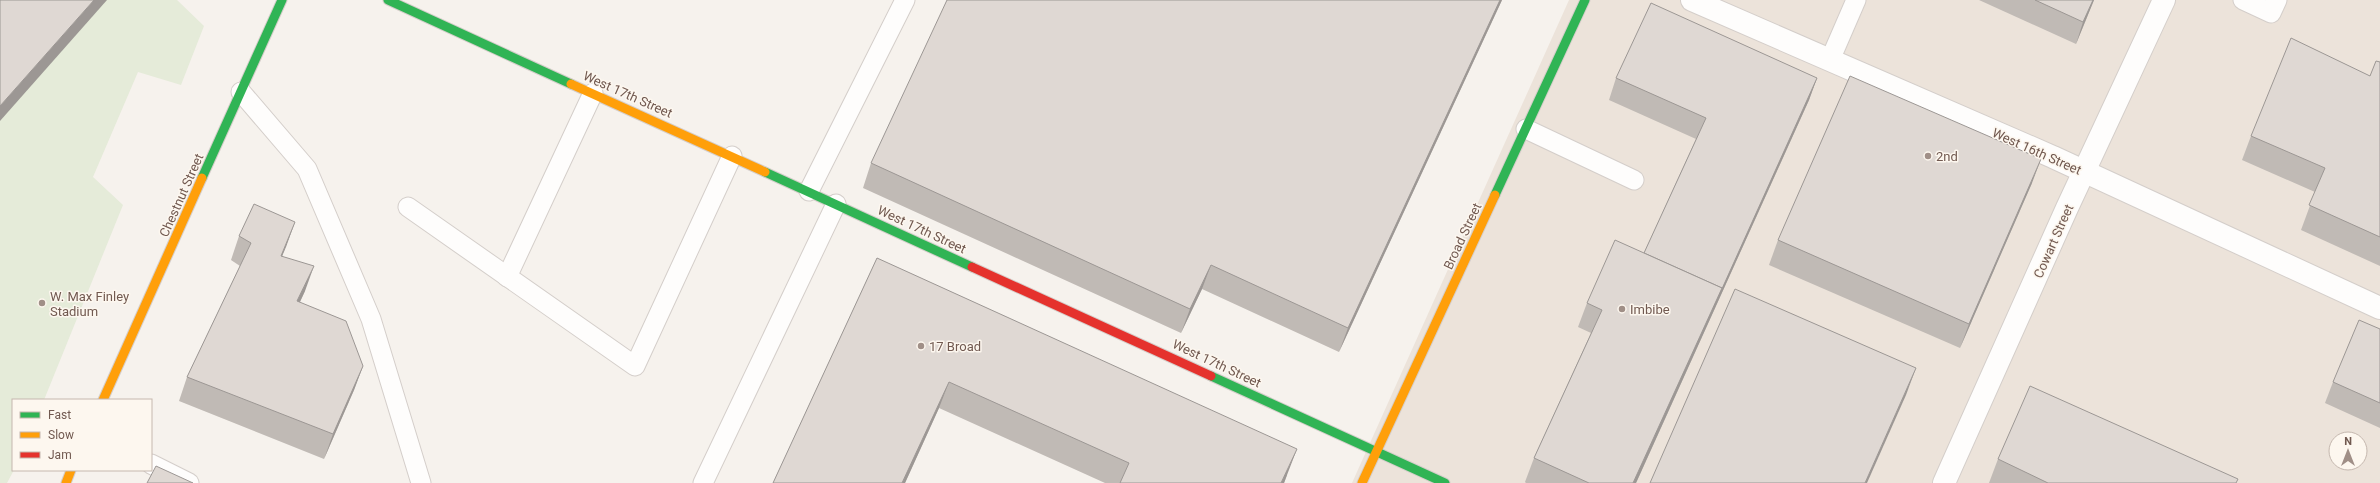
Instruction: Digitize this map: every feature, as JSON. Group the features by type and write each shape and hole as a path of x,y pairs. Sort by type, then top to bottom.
{"street":[{"name":"Chestnut Street","path":"103,399 282,0"},
{"name":"West 17th Street","path":"388,0 1377,450 1445,483"},
{"name":"Broad Street","path":"1362,483 1585,0"},
{"name":"West 16th Street","path":"1692,0 2084,171 2380,308"},
{"name":"Cowart Street","path":"1944,483 2084,171 2164,0"},
{"path":"66,483 71,471"}],"lane":[{"path":"809,191 905,0"},
{"path":"1830,60 1856,0"},
{"path":"2243,0 2271,13 2277,0"},
{"path":"241,92 307,169 371,319 421,483"},
{"path":"507,277 593,93"},
{"path":"1526,128 1634,180"},
{"path":"408,208 635,366 732,156"},
{"path":"703,483 836,204"},
{"path":"152,464 189,483"}],"shaded area":[{"path":"1569,0 2380,0 2380,483 1352,483"}],"green space":[{"name":"W. Max Finley Stadium","path":"0,0 177,0 204,26 181,85 138,72 93,177 123,205 44,399 12,399 12,471 13,471 7,483 0,483"}],"building":[{"path":"0,0 94,0 0,106"},
{"path":"947,0 1500,0 1348,328 1211,265 1190,309 871,163"},
{"path":"2035,0 2093,0 2083,22"},
{"path":"1651,3 1817,78 1721,291 1722,288 1644,253 1706,118 1616,78"},
{"path":"2291,38 2370,76 2376,61 2380,62 2380,237 2309,205 2325,168 2251,136"},
{"path":"1850,76 2041,159 1969,324 1778,240"},
{"path":"254,204 295,222 281,256 314,266 297,301 346,321 363,366 333,434 187,377 251,243 239,236"},
{"path":"1615,240 1722,288 1633,483 1589,483 1534,458 1602,310 1587,303"},
{"name":"17 Broad","path":"877,258 1297,449 1281,483 1120,483 1129,463 949,382 902,483 773,483"},
{"path":"1735,289 1916,368 1865,483 1650,483"},
{"path":"2359,320 2380,329 2380,403 2333,382"},
{"path":"2030,386 2238,479 2236,483 2048,483 1998,459"},
{"path":"156,466 193,483 147,483"}],"traffic: fast":[{"path":"202,178 282,0"},
{"path":"388,0 571,84"},
{"path":"1495,195 1585,0"},
{"path":"765,172 972,267"},
{"path":"1211,376 1445,483"}],"traffic: slow":[{"path":"571,84 765,172"},
{"path":"103,399 202,178"},
{"path":"1362,483 1495,195"},
{"path":"66,483 71,471"}],"traffic: jam":[{"path":"972,267 1211,376"}],"place":[{"name":"2nd","path":"1928,156"},
{"name":"W. Max Finley Stadium","path":"42,303"},
{"name":"Imbibe","path":"1622,309"},
{"name":"17 Broad","path":"921,346"}]}
